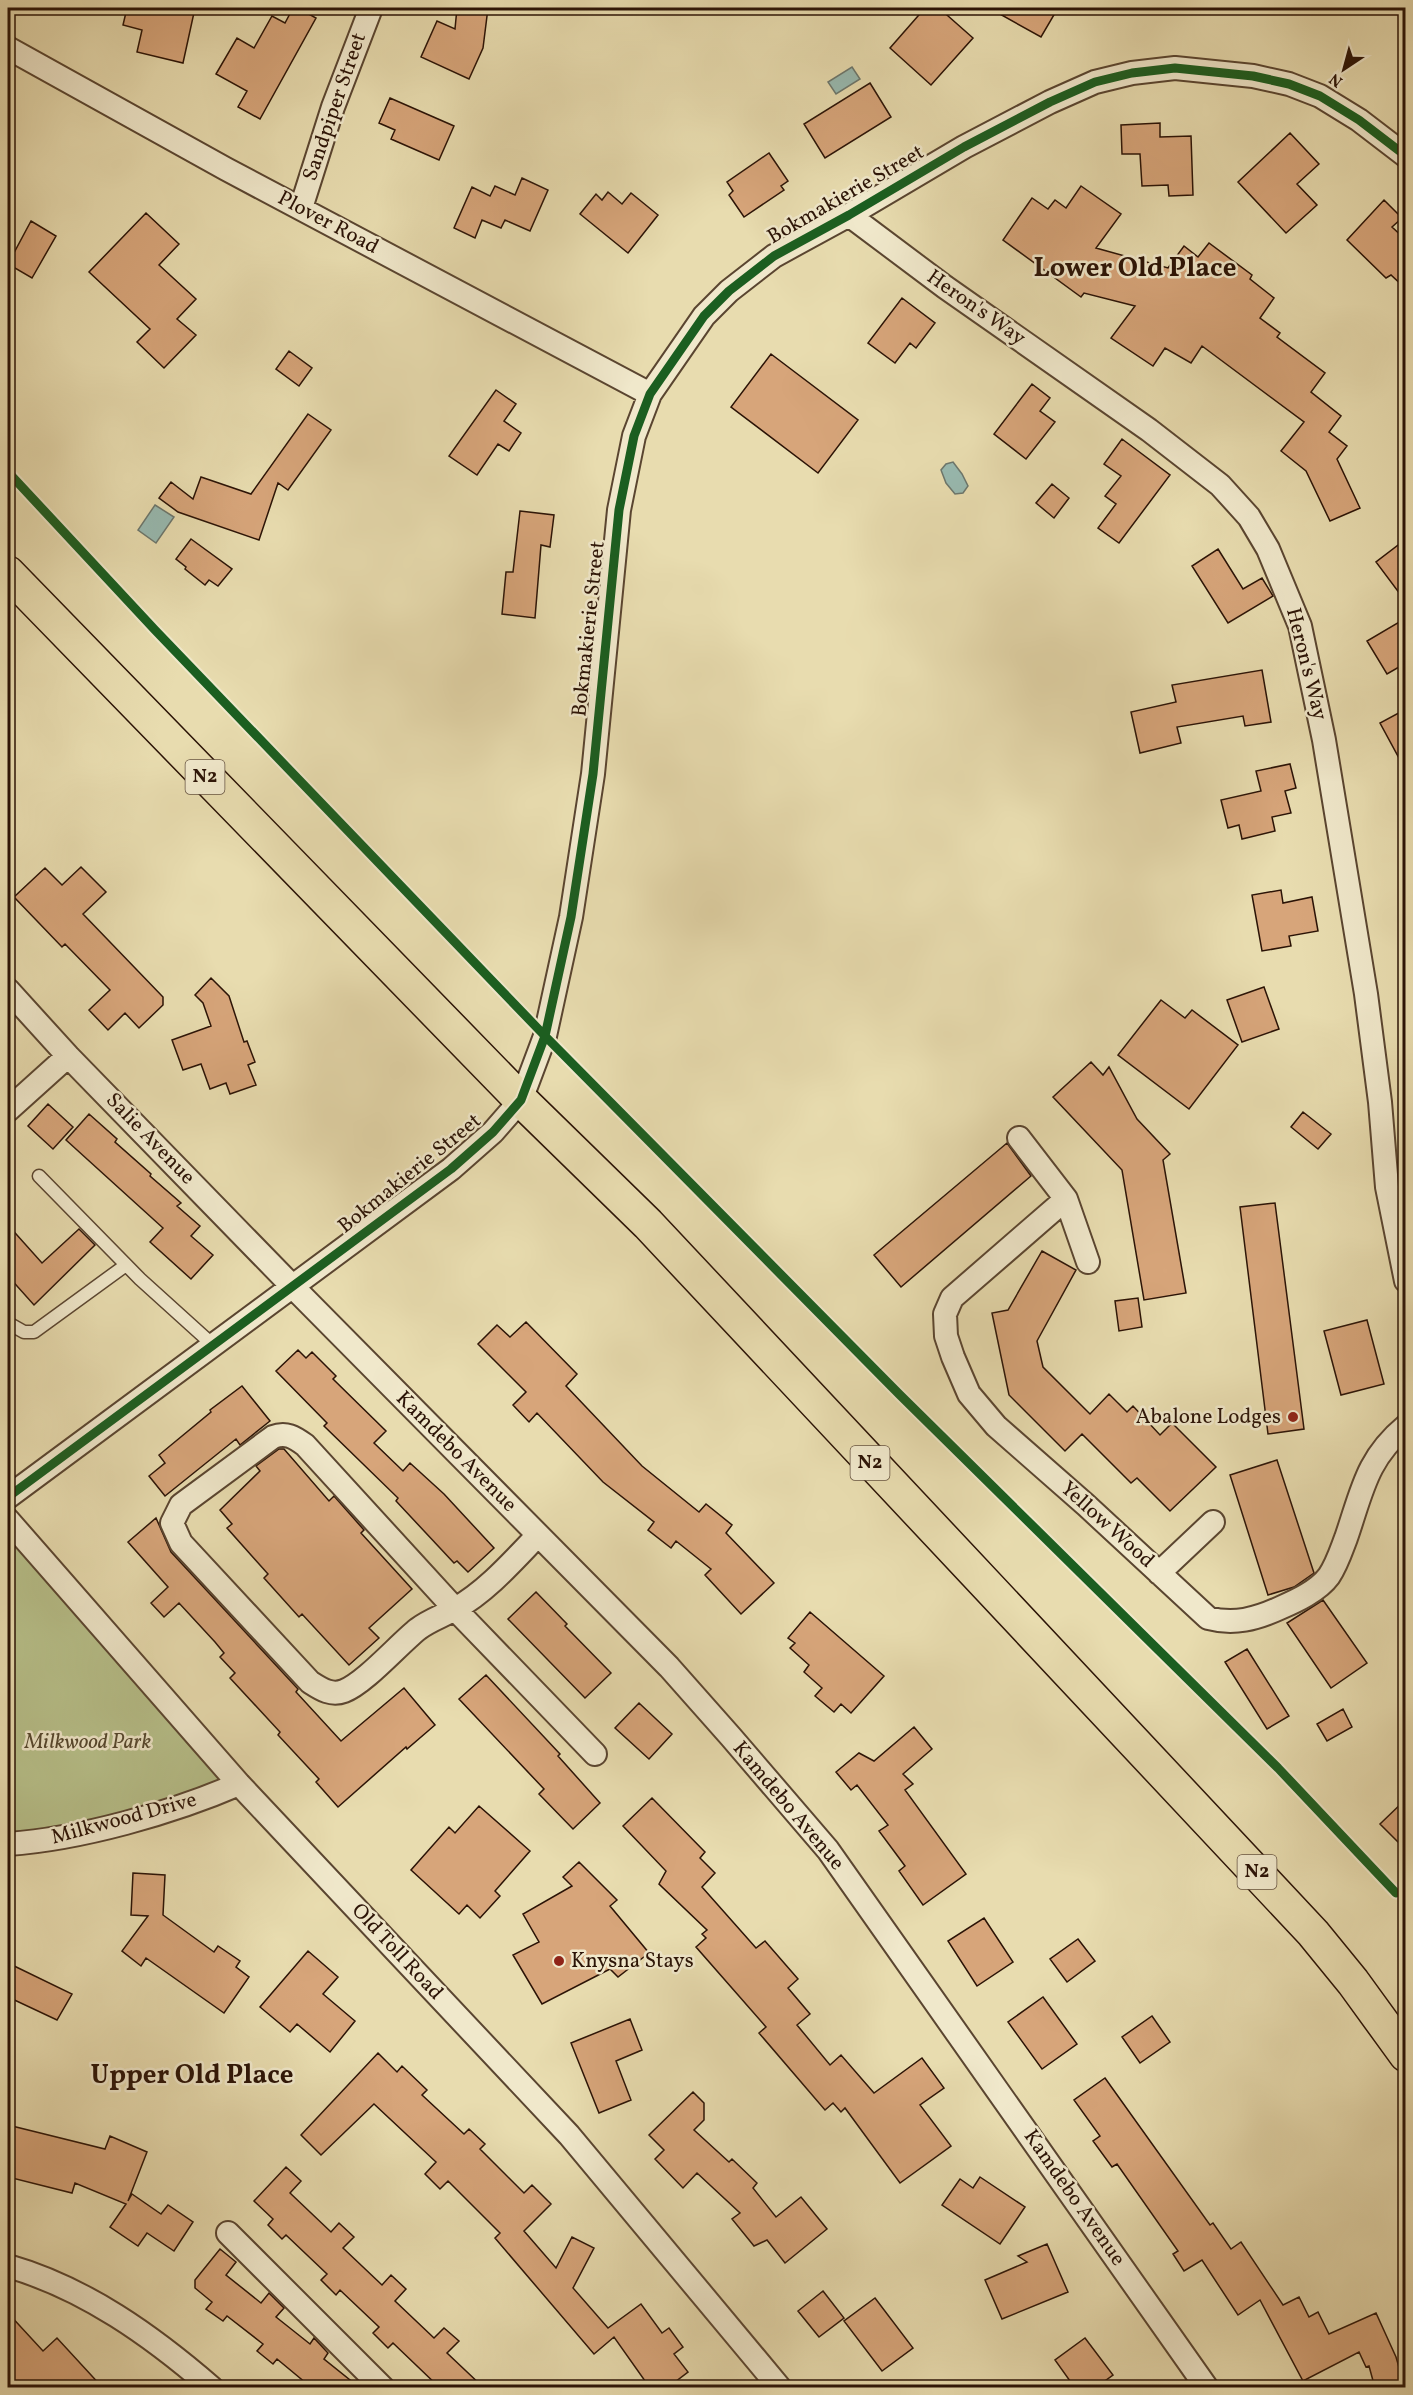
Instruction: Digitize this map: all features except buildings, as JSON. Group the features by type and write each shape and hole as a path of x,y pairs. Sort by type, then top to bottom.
{"highway":[{"name":"N2","path":"8,573 521,1100 648,1224 1313,1933 1353,1982 1406,2055"}],"street":[{"name":"Sandpiper Street","path":"301,208 333,107 371,8"},
{"name":"Plover Road","path":"8,48 196,153 650,394"},
{"name":"Bokmakierie Street","path":"8,1497 451,1169 493,1132 521,1100 545,1036 571,917 593,774 619,510 634,436 650,394 704,315 729,291 774,256 964,147 1050,102 1095,82 1132,73 1175,68 1242,75 1289,84 1320,96 1359,120 1406,156"},
{"name":"Heron's Way","path":"849,215 945,287 1149,430 1212,478 1249,516 1268,549 1300,626 1324,740 1366,994 1380,1102 1387,1187 1406,1281"},
{"name":"Salie Avenue","path":"8,990 68,1056 293,1287"},
{"path":"8,1110 68,1056"},
{"path":"1019,1138 1066,1199 1088,1262"},
{"name":"Yellow Wood","path":"1066,1199 952,1298 945,1314 946,1336 952,1357 969,1394 996,1426 1208,1618 1241,1622 1264,1615 1299,1600 1328,1578 1338,1560 1365,1478 1376,1457 1389,1440 1406,1426"},
{"name":"Kamdebo Avenue","path":"293,1287 669,1667 828,1850 1207,2388"},
{"path":"538,1535 496,1578 455,1609 419,1628 357,1683 345,1691 332,1694 310,1682 181,1543 172,1522 181,1505 273,1437 283,1434 294,1437 305,1445 455,1609 595,1754"},
{"name":"Old Toll Road","path":"8,1520 238,1784 569,2136 780,2388"},
{"path":"1159,1574 1213,1522"},
{"name":"Milkwood Drive","path":"8,1844 36,1842 122,1823 200,1801 238,1784"},
{"path":"228,2233 383,2388"},
{"path":"8,2266 31,2273 105,2308 175,2356 212,2388"}],"lane":[{"path":"39,1176 126,1265 213,1345"},
{"path":"8,1323 24,1332 34,1332 126,1265"}],"green space":[{"name":"Milkwood Park","path":"8,1527 230,1782 119,1818 8,1839"}],"water":[{"path":"852,67 860,79 836,94 828,82"},
{"path":"953,462 968,486 963,493 955,494 946,483 941,470 946,464"},
{"path":"155,505 174,517 156,543 138,530"}],"cycle path":[{"path":"8,1497 451,1169 493,1132 521,1100 545,1036 571,917 593,774 619,510 634,436 650,394 704,316 729,291 774,256 964,147 1050,102 1095,82 1132,73 1175,68 1253,76 1289,84 1320,96 1359,120 1406,156"},
{"path":"8,472 155,630 545,1036 900,1395 1278,1768 1396,1893"}],"place":[{"name":"Abalone Lodges","path":"1293,1417"},
{"name":"Knysna Stays","path":"559,1961"}],"district":[{"name":"Lower Old Place","path":"1135,269"},
{"name":"Upper Old Place","path":"192,2076"}]}
